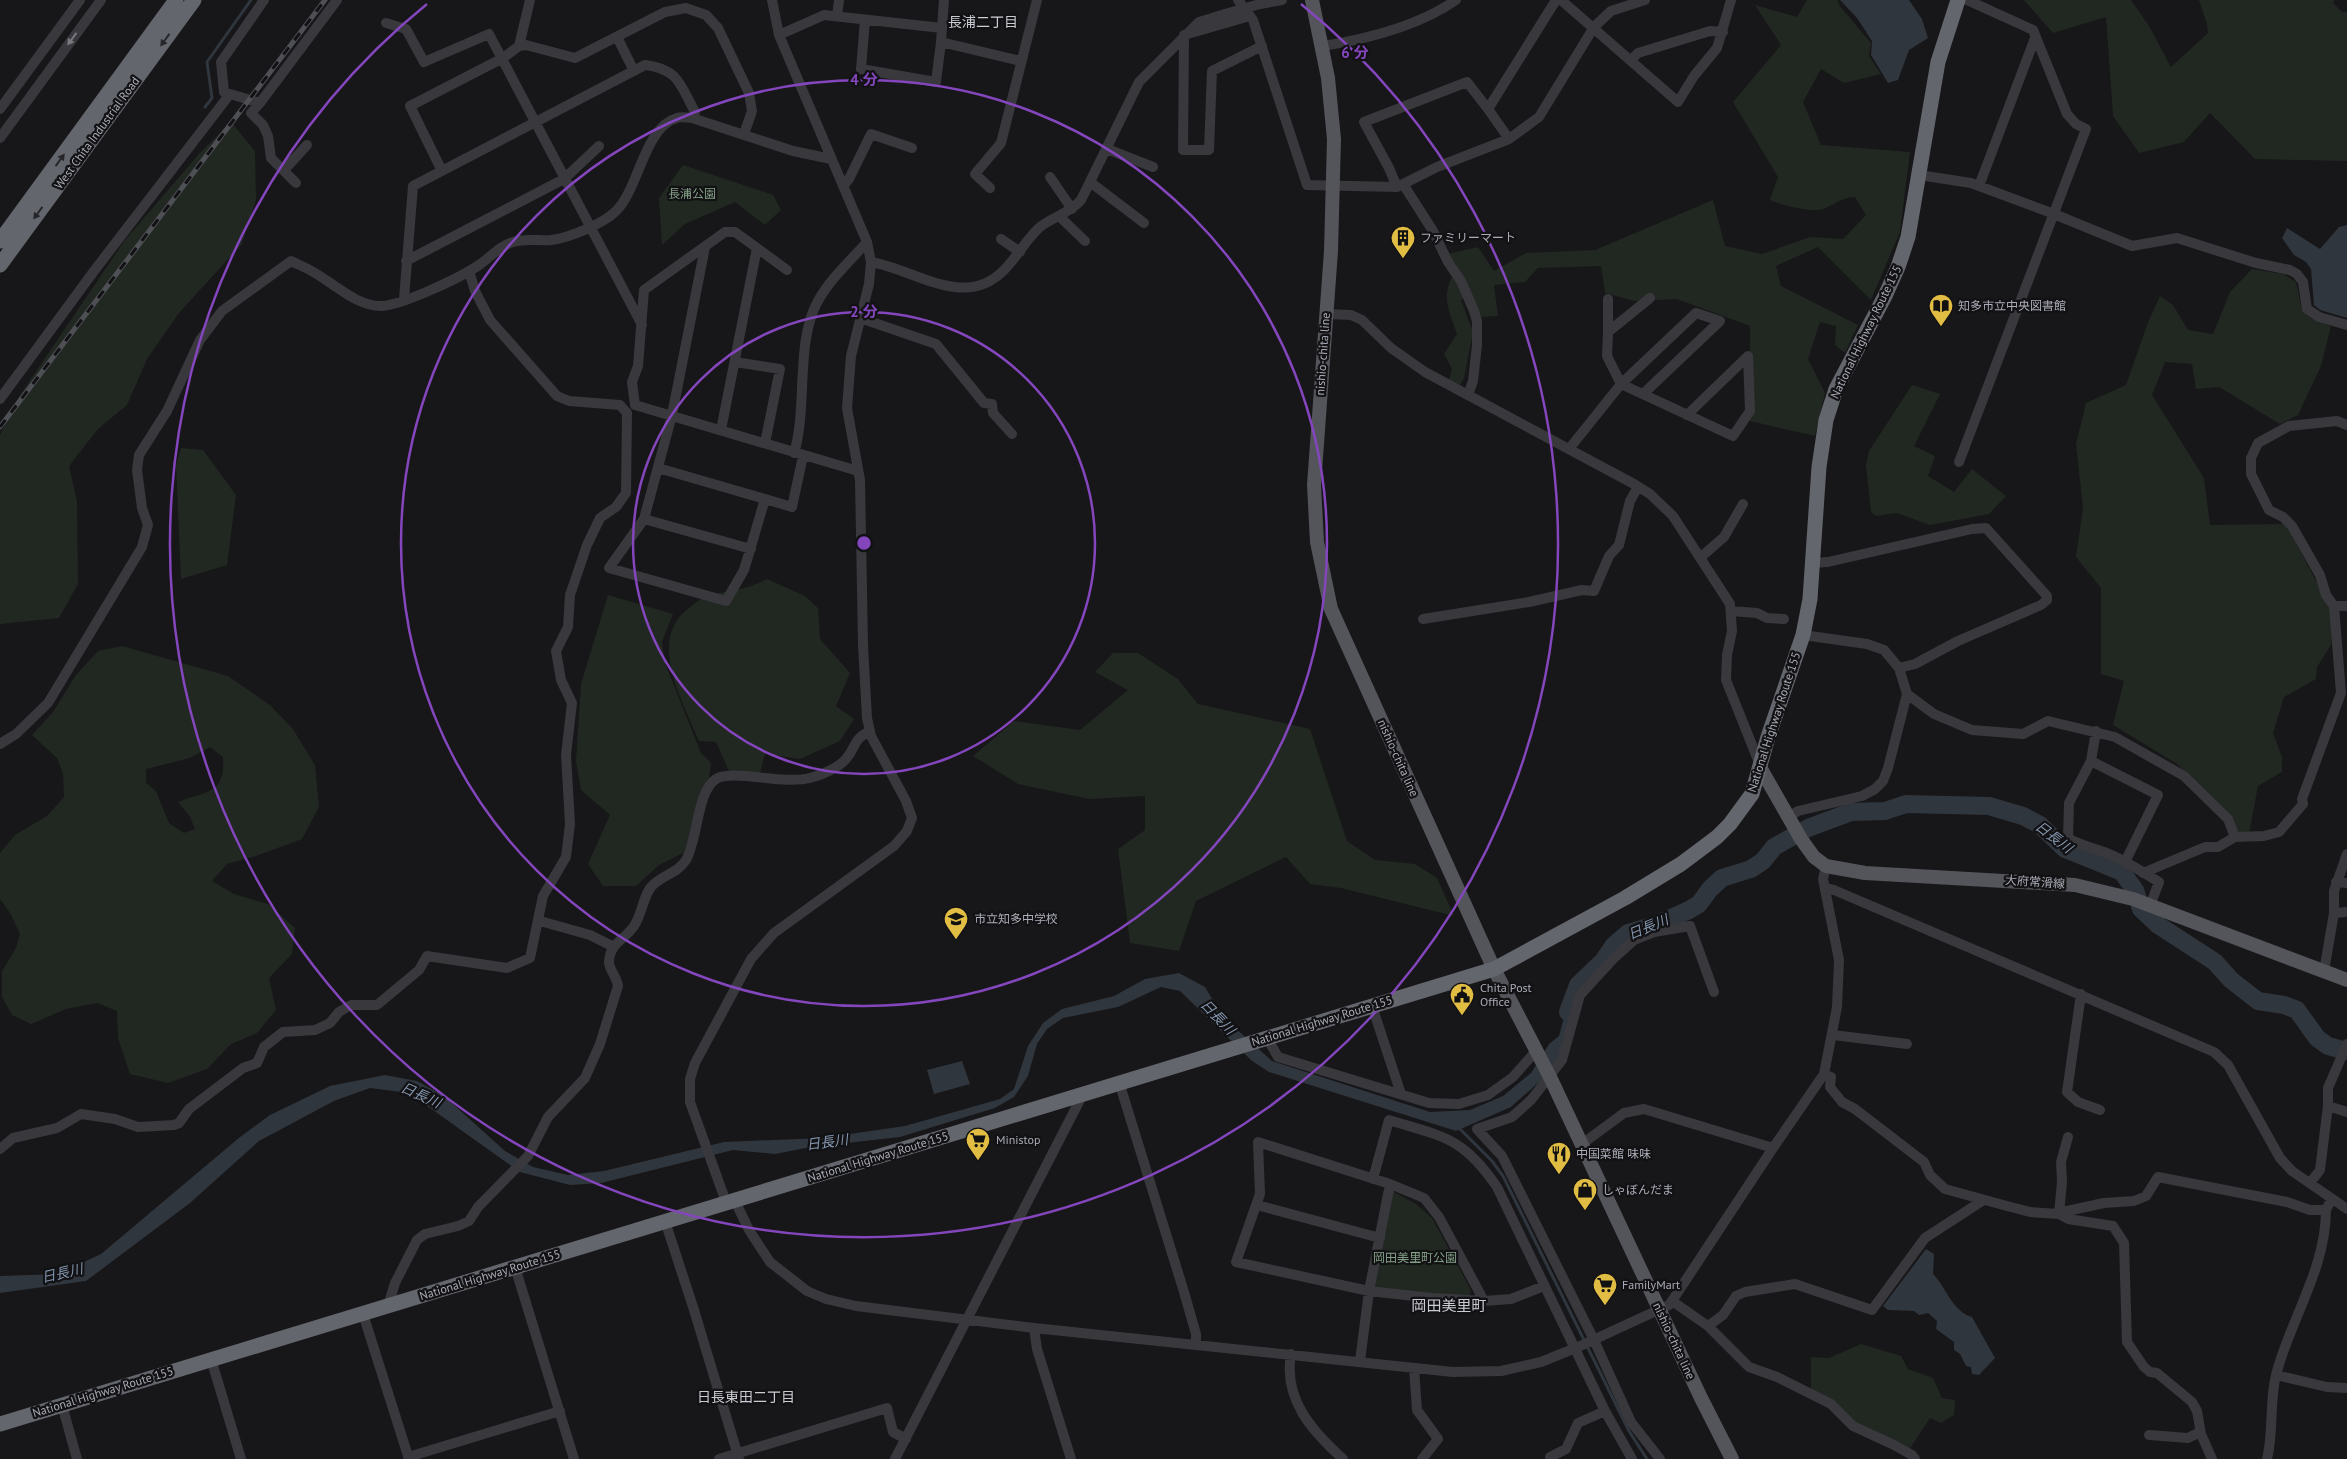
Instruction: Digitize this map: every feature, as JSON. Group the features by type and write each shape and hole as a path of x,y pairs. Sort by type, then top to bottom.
{"highway":[{"name":"West Chita Industrial Road","path":"0,241 176,0"},
{"name":"West Chita Industrial Road","path":"0,265 194,0"},
{"name":"National Highway Route 155","path":"0,1424 1494,969 1625,898 1701,850 1730,824 1752,794 1761,769 1768,737 1803,635 1813,563 1819,467 1826,420 1836,389 1898,267 1908,237 1938,62 1958,0"}],"main road":[{"name":"nishio-chita line","path":"1312,0 1323,46 1334,139 1334,186 1314,485 1317,542 1331,608 1494,969 1537,1051 1732,1459"},
{"path":"1761,769 1794,828 1814,857 1826,866"},
{"name":"大府常滑線","path":"1826,866 1865,873 2075,885 2142,903 2347,980"}],"street":[{"path":"0,109 80,0"},
{"path":"0,138 101,0"},
{"path":"260,103 224,92 221,62 264,0"},
{"path":"296,183 271,158 268,136 263,125 252,113 337,0"},
{"path":"519,46 530,0"},
{"path":"772,0 779,35 868,242 870,262 869,284 851,356 847,408 858,471 863,645 870,731 911,812 910,826 894,846 774,932 751,959 704,1044 690,1079 690,1102 712,1162 731,1202 770,1262 807,1291 826,1299 856,1306 1034,1328 1414,1368 1468,1372 1501,1371 1541,1362 1577,1348 1660,1309 1672,1301 1772,1148 1824,1074 1837,1007 1839,960 1823,879 1826,866"},
{"path":"837,16 839,0"},
{"path":"865,20 861,69 936,82 944,0"},
{"path":"990,188 975,174 1001,142 1037,0"},
{"path":"1238,0 1250,16 1262,46 1307,185 1334,186 1400,186 1437,167 1509,139 1539,117 1594,27 1611,11 1645,0"},
{"path":"870,262 882,264 937,284 964,288 976,287 994,279 1020,252 1039,228 1072,209 1081,200 1138,82 1184,35 1199,22 1260,4 1282,0"},
{"path":"1323,46 1371,37 1444,9 1456,0"},
{"path":"1488,108 1556,0"},
{"path":"1561,0 1678,102 1694,76 1717,48 1731,0"},
{"path":"1959,462 2086,129 2076,124 2067,114 2033,30 1967,0"},
{"path":"442,171 410,106 502,58 519,46 526,45 575,58 665,12 686,8 706,15 718,28 749,94 752,111 744,134"},
{"path":"779,35 824,15 942,28"},
{"path":"1184,35 1250,16"},
{"path":"386,23 406,30 424,62 489,34 642,326"},
{"path":"1631,60 1638,53 1710,31 1723,32"},
{"path":"1184,35 1183,150 1209,150 1212,71 1262,46"},
{"path":"617,37 634,71"},
{"path":"1979,186 2035,38"},
{"path":"941,42 1021,61"},
{"path":"404,299 413,186 645,65 662,67 675,76 695,112 692,118"},
{"path":"1468,396 1473,381 1477,345 1477,321 1474,311 1462,281 1448,262 1433,231 1400,186 1364,122 1467,82 1509,139"},
{"path":"0,399 94,271 230,94"},
{"path":"0,744 16,734 48,703 142,547 148,525 142,508 138,479 139,455 167,411 200,340 222,311 291,261 315,273 346,295 380,306 396,304 404,299 422,294 469,271 501,247 512,242 524,239 551,240 590,227 606,219 623,203 657,133 666,122 678,117 692,118 793,151 831,159"},
{"path":"843,186 849,179 870,134 912,148"},
{"path":"284,170 307,145"},
{"path":"406,261 564,179 600,146"},
{"path":"1107,149 1153,167"},
{"path":"1919,175 1979,186 2132,246 2177,238 2256,264 2290,270 2297,274 2303,282 2307,309 2319,317 2347,325"},
{"path":"1050,177 1072,209"},
{"path":"1090,182 1144,223"},
{"path":"1059,216 1085,241"},
{"path":"787,270 735,232 725,232 644,290 638,366 632,382 635,405 858,471"},
{"path":"1001,239 1020,252"},
{"path":"658,468 792,507 807,332 813,311 828,288 868,242"},
{"path":"705,247 672,415 644,520 609,568 726,601 744,570 765,499"},
{"path":"721,430 757,248"},
{"path":"0,1149 13,1138 57,1128 81,1114 115,1119 138,1127 174,1126 179,1123 189,1109 243,1068 257,1063 264,1047 283,1032 315,1030 330,1023 339,1012 351,1005 377,1005 419,970 427,956 489,967 506,968 516,966 530,958 540,921 543,896 566,857 570,824 566,755 572,703 561,680 556,651 568,627 570,595 586,545 600,518 616,507 626,493 626,413 620,405 569,401 557,396 490,320 469,271"},
{"path":"1608,332 1650,298"},
{"path":"1608,299 1607,356 1621,384 1687,415 1733,436 1750,411 1748,356 1687,415"},
{"path":"1569,449 1621,384 1696,313 1720,321 1643,394"},
{"path":"1326,314 1351,315 1362,320 1380,338 1407,359 1468,396 1650,494 1673,516 1730,604 1732,631 1727,655 1726,680 1761,769"},
{"path":"860,318 936,344 984,403 992,404 992,413 1012,434"},
{"path":"735,362 780,369 765,443"},
{"path":"2143,872 2204,846 2219,846 2235,837 2264,836 2279,832 2302,804 2302,799 2341,693 2334,606 2326,595 2320,576 2292,526 2283,517 2269,510 2251,474 2251,458 2258,443 2290,426 2338,421 2347,425"},
{"path":"1423,619 1529,602 1582,590 1594,591 1609,556 1619,545 1630,501 1638,487"},
{"path":"1701,557 1724,537 1743,504"},
{"path":"644,520 751,549"},
{"path":"1813,563 1828,562 1972,529 1986,528 2047,596 2047,600 2041,605 1958,641 1923,660 1899,668"},
{"path":"2334,606 2347,606"},
{"path":"1730,611 1757,612 1767,618 1784,619"},
{"path":"1794,828 1798,811 1862,796 1883,781 1907,694 1899,668 1890,655 1876,647 1803,635"},
{"path":"1907,694 1934,714 1972,730 2023,734 2048,721 2115,737 2184,776 2228,819 2235,837"},
{"path":"388,1306 395,1283 417,1240 436,1230 458,1226 469,1221 478,1207 528,1156 548,1118 585,1078 595,1059 618,986 609,964 612,946 634,926 653,885 676,871 685,861 692,847 704,794 710,784 717,779 731,776 782,781 811,778 839,766 847,758 855,741 870,731"},
{"path":"2096,731 2091,761 2070,803 2068,838 2076,843 2104,851 2159,882 2142,903"},
{"path":"2091,761 2158,795 2125,862"},
{"path":"2324,972 2334,913 2334,892 2347,854"},
{"path":"2336,882 2347,883"},
{"path":"1825,888 1834,890 2081,994 2214,1052 2228,1065 2280,1158 2292,1171 2331,1200 2347,1209"},
{"path":"2334,913 2347,912"},
{"path":"540,921 590,935 612,946"},
{"path":"1660,1459 1631,1422 1502,1156 1477,1129 1512,1117 1531,1100 1562,1060 1580,995 1634,940 1654,932 1690,926 1714,992"},
{"path":"2081,994 2067,1092 2078,1102 2100,1110"},
{"path":"1372,1006 1401,1094"},
{"path":"1833,1035 1907,1044"},
{"path":"1267,1038 1278,1057 1429,1103 1459,1104 1488,1095 1513,1077 1537,1051"},
{"path":"2310,1183 2320,1170 2328,1106 2328,1088 2342,1070 2345,1049"},
{"path":"1824,1074 1831,1077 1830,1087 1842,1102 1855,1109 1924,1162 1939,1186 1982,1201 2030,1212 2061,1214 2104,1203 2134,1201 2146,1196 2158,1177 2287,1202 2310,1210 2326,1210"},
{"path":"1119,1082 1184,1292 1196,1334 1196,1344"},
{"path":"896,1458 924,1399 1083,1094"},
{"path":"2328,1106 2347,1112"},
{"path":"1582,1144 1624,1113 1644,1109 1772,1148"},
{"path":"1373,1178 1389,1120 1450,1139 1469,1152 1482,1166 1497,1187 1544,1286 1577,1348 1605,1411 1632,1459"},
{"path":"2061,1214 2061,1162 2068,1138"},
{"path":"1484,1301 1439,1217 1424,1198 1373,1178 1258,1142 1260,1186 1257,1205 1236,1262 1369,1291 1432,1298 1484,1301 1511,1298 1544,1286"},
{"path":"1360,1361 1369,1291 1390,1184"},
{"path":"2268,1459 2276,1375 2323,1242 2326,1210 2331,1200"},
{"path":"1708,1326 1723,1315 1736,1296 1745,1292 1795,1284 1872,1310 1925,1238 1982,1201"},
{"path":"1257,1205 1380,1238"},
{"path":"2061,1214 2068,1219 2113,1226 2119,1232 2124,1243 2127,1342 2144,1368 2150,1372 2157,1373 2192,1402 2197,1411 2200,1432 2212,1459"},
{"path":"665,1221 738,1456"},
{"path":"515,1267 574,1459"},
{"path":"1672,1301 1708,1326 1749,1366 1824,1400 1853,1426 1894,1445 1912,1455 1915,1459"},
{"path":"363,1314 408,1458 560,1411"},
{"path":"1034,1328 1037,1349 1071,1459"},
{"path":"1291,1354 1289,1374 1294,1397 1312,1427 1343,1459"},
{"path":"211,1359 241,1459"},
{"path":"1414,1368 1417,1410 1438,1438 1422,1459"},
{"path":"2276,1375 2326,1387 2347,1388"},
{"path":"62,1405 78,1459"},
{"path":"719,1459 738,1456 887,1408 893,1432 906,1439"},
{"path":"1549,1458 1566,1449 1578,1423 1605,1411"},
{"path":"2150,1435 2188,1438 2200,1432"}],"green space":[{"path":"1807,0 1838,0 1839,5 1871,43 1869,56 1881,74 1844,83 1821,69 1803,102 1821,145 1910,152 1900,232 1871,300 1818,247 1776,266 1781,286 1858,325 1845,353 1835,345 1836,326 1820,322 1808,359 1825,393 1815,436 1750,421 1750,326 1677,299 1634,301 1605,293 1601,266 1538,268 1525,282 1494,285 1498,316 1480,317 1469,295 1461,300 1473,332 1464,378 1460,385 1449,380 1452,369 1444,354 1457,334 1447,302 1448,287 1456,270 1448,254 1478,247 1494,271 1526,253 1595,250 1713,200 1725,246 1762,254 1810,237 1843,239 1866,215 1855,197 1818,210 1796,208 1770,200 1778,177 1733,102 1781,45 1755,5 1797,17"},
{"path":"2024,0 2131,0 2149,26 2171,67 2208,33 2199,0 2334,0 2333,3 2342,12 2347,12 2347,161 2255,159 2210,113 2184,142 2139,153 2113,116 2106,17 2053,33"},
{"path":"231,122 255,151 256,200 242,244 179,313 147,359 127,405 98,429 69,466 77,502 78,584 59,618 0,624 0,435 20,395 125,240 198,155"},
{"name":"長浦公園","path":"683,165 773,195 781,210 765,225 735,202 685,224 662,245 659,198"},
{"path":"2252,269 2283,274 2296,282 2302,307 2307,316 2331,326 2321,366 2298,415 2280,424 2219,387 2196,389 2192,364 2165,362 2152,395 2204,478 2210,525 2286,524 2333,613 2331,645 2317,667 2316,679 2284,697 2273,733 2282,757 2282,772 2258,786 2249,834 2238,832 2233,818 2177,764 2113,725 2124,681 2101,674 2101,588 2076,557 2083,508 2076,444 2086,403 2126,385 2147,325 2160,296 2173,305 2188,330 2213,334 2230,292"},
{"path":"1912,385 1940,394 1914,446 1935,456 1928,476 1954,492 1972,469 2006,496 1989,514 1930,525 1897,513 1876,516 1871,512 1866,465 1869,451"},
{"path":"181,448 203,450 236,495 227,565 181,579 176,465"},
{"path":"767,579 805,596 818,608 820,639 850,673 836,706 854,719 840,741 800,759 765,754 760,773 729,771 716,742 699,741 677,690 672,672 669,653 670,636 676,621 701,599 714,594 751,586"},
{"path":"608,595 673,614 662,642 665,663 701,753 711,763 700,818 683,853 659,865 636,886 603,886 588,864 610,815 581,790 576,761 581,684"},
{"path":"122,646 228,676 270,705 293,729 315,765 319,807 302,839 256,856 227,864 212,881 234,894 268,904 295,928 292,954 269,978 276,1010 257,1033 231,1044 207,1069 168,1083 130,1074 118,1038 117,1011 97,1003 66,1009 31,1024 12,1015 2,997 2,971 16,948 20,934 10,913 0,899 0,853 15,835 47,816 64,797 63,773 57,758 32,735 53,712 76,675 98,651","holes":["210,747 223,757 221,779 217,785 212,790 178,802 190,817 195,829 184,833 169,823 156,791 146,783 146,769 190,758"]},
{"path":"1113,653 1138,653 1178,679 1198,704 1310,729 1347,841 1375,860 1415,864 1437,878 1454,916 1341,888 1310,884 1286,857 1196,901 1179,951 1130,943 1118,849 1145,830 1145,796 1089,799 1018,784 973,756 1014,721 1080,730 1128,690 1095,672"},
{"name":"岡田美里町公園","path":"1392,1191 1416,1204 1432,1218 1470,1288 1471,1294 1464,1298 1373,1287"},
{"path":"1861,1344 1901,1356 1908,1369 1933,1378 1942,1398 1955,1400 1954,1415 1941,1423 1930,1418 1909,1450 1856,1432 1811,1390 1811,1357 1829,1358"}],"water":[{"path":"1840,0 1909,0 1922,19 1928,38 1909,50 1898,80 1888,83 1871,55 1872,41 1857,18"},
{"path":"2347,225 2347,318 2320,310 2314,305 2311,269 2306,262 2294,255 2282,238 2287,228 2320,249 2339,227"},
{"path":"1179,973 1205,987 1223,1017 1272,1061 1430,1112 1470,1110 1503,1096 1531,1073 1549,1044 1559,1036 1572,988 1578,990 1558,1059 1539,1082 1511,1107 1456,1131 1269,1072 1252,1061 1180,991 1161,987 1118,1007 1063,1018 1047,1029 1037,1044 1028,1076 1014,1097 995,1108 900,1137 811,1147 775,1154 733,1150 601,1183 570,1185 520,1172 409,1093 370,1088 334,1101 259,1141 190,1203 86,1281 0,1293 0,1276 58,1274 101,1254 240,1137 270,1115 330,1086 385,1075 417,1081 444,1096 505,1151 533,1167 568,1175 604,1171 724,1142 822,1138 905,1126 1000,1099 1014,1089 1028,1046 1043,1023 1062,1009 1114,996 1145,979"},
{"path":"962,1061 970,1084 934,1094 927,1070"},
{"path":"1926,1249 1934,1254 1933,1274 1959,1310 1972,1317 1995,1358 1979,1375 1972,1374 1971,1367 1966,1366 1960,1354 1954,1350 1954,1342 1936,1329 1937,1321 1928,1313 1919,1315 1914,1311 1888,1310 1883,1306"}],"waterway":[{"path":"205,107 212,98 207,62 251,0"},
{"name":"日長川","path":"1568,1012 1578,985 1603,961 1614,945 1628,933 1658,924 1689,910 1699,904 1710,889 1722,878 1751,869 1763,861 1774,847 1808,828 1851,812 1885,811 1906,804 1989,806 2023,816 2040,825 2065,849 2122,872 2135,890 2141,909 2158,925 2215,962 2231,980 2258,1001 2284,1005 2297,1010 2317,1038 2328,1046 2347,1051"},
{"path":"1458,1127 1492,1161 1503,1176 1629,1431 1647,1459"}],"railway":[{"path":"0,427 325,0"}],"place":[{"name":"ファミリーマート","path":"1403,259"},
{"name":"知多市立中央図書館","path":"1941,327"},
{"name":"市立知多中学校","path":"956,940"},
{"name":"Chita Post Office","path":"1462,1016"},
{"name":"Ministop","path":"978,1161"},
{"name":"中国菜館 味味","path":"1559,1175"},
{"name":"しゃぼんだま","path":"1585,1211"},
{"name":"FamilyMart","path":"1605,1306"}],"district":[{"name":"長浦二丁目","path":"983,22"},
{"name":"岡田美里町","path":"1449,1306"},
{"name":"日長東田二丁目","path":"746,1397"}]}
